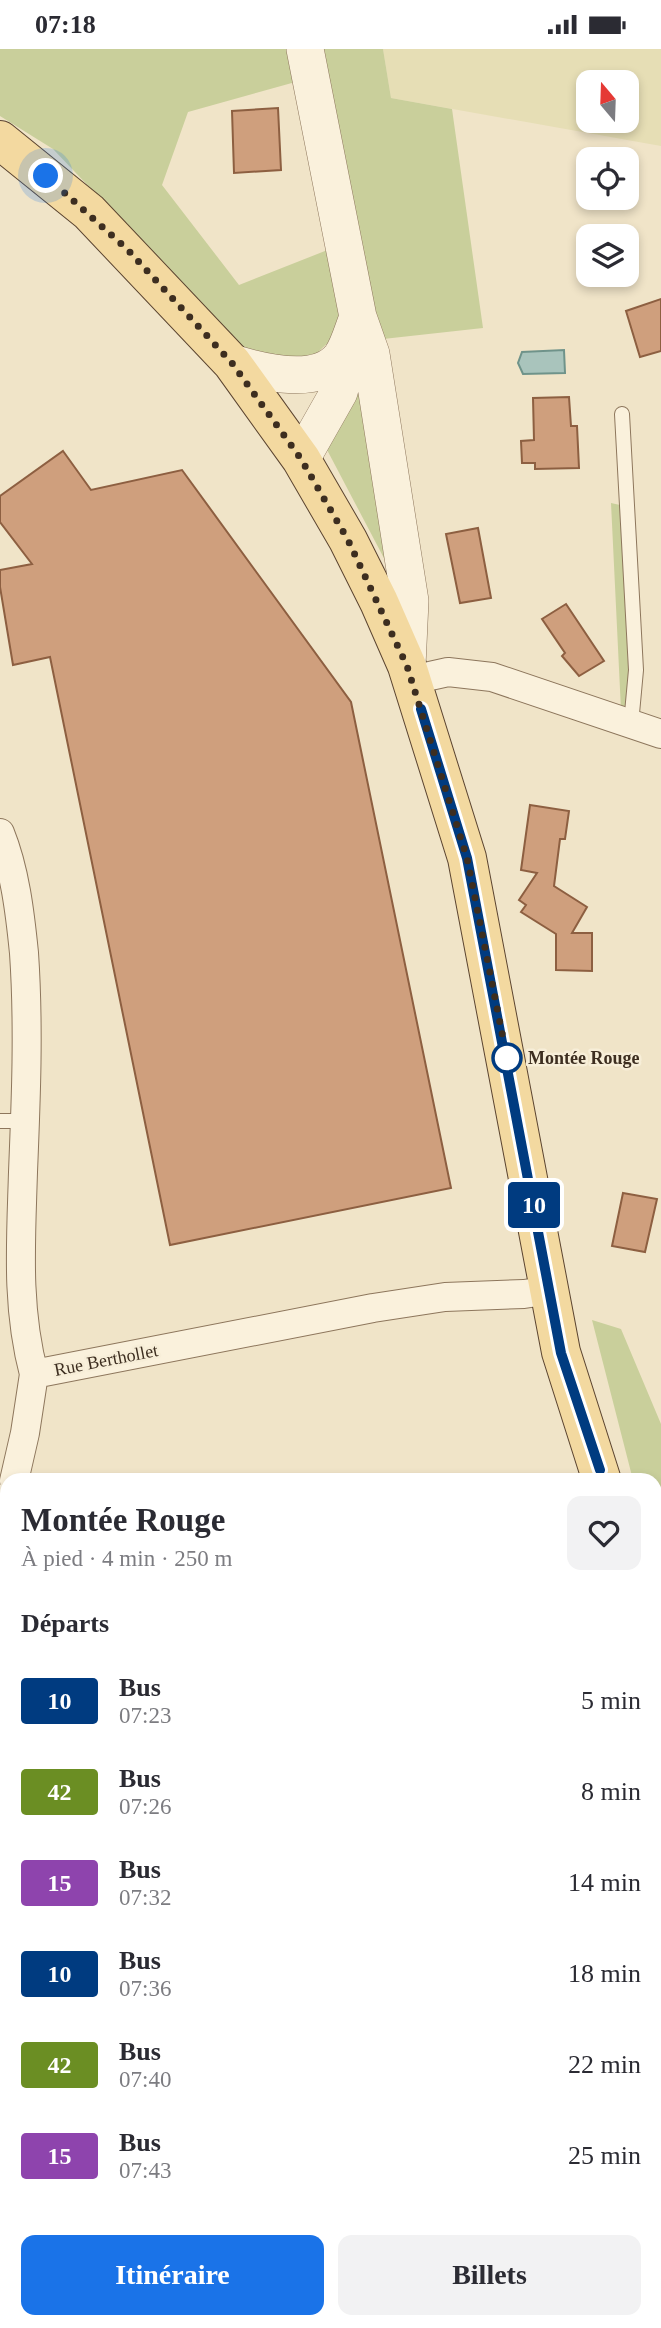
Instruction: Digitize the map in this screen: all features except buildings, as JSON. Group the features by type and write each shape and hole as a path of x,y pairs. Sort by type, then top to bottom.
{"main road":[{"path":"0,140 89,212 232,363 301,459 348,540 413,685 467,858 561,1353 592,1473"}],"street":[{"path":"305,49 358,317 372,355 410,601 413,685 448,672 479,674 661,734"},
{"path":"232,363 261,372 313,372 326,368 341,356 358,317"},
{"path":"301,459 339,392 358,317"},
{"name":"Rue Berthollet","path":"0,833 16,891 22,931 27,1041 13,1121 15,1243 21,1313 34,1374 373,1308 445,1297 524,1294 551,1290"},
{"path":"16,1473 26,1433 34,1374"}],"lane":[{"path":"622,414 636,670 631,724"}],"shaded area":[{"path":"383,49 661,49 661,146 588,133 639,133 639,70 576,70 576,131 391,98"}],"green space":[{"path":"0,49 293,49 299,81 188,112 162,185 239,285 330,249 342,308 337,334 316,354 300,361 243,348 53,149 0,116"},
{"path":"319,49 383,49 391,98 452,109 483,328 374,340"},
{"path":"358,386 386,562 325,446"},
{"path":"611,503 620,505 622,516 629,687 626,705 621,710"},
{"path":"592,1320 621,1329 661,1424 661,1473 631,1473"}],"water":[{"path":"564,350 565,373 523,374 518,363 522,352"}],"bus line":[{"name":"10","path":"421,709 467,858 554,1304 561,1353 600,1470"}],"place":[{"name":"Montée Rouge","path":"507,1058"}],"route":[{"path":"46,176 128,250 232,363 301,459 348,540 379,601 407,666 467,858 507,1058"}]}
